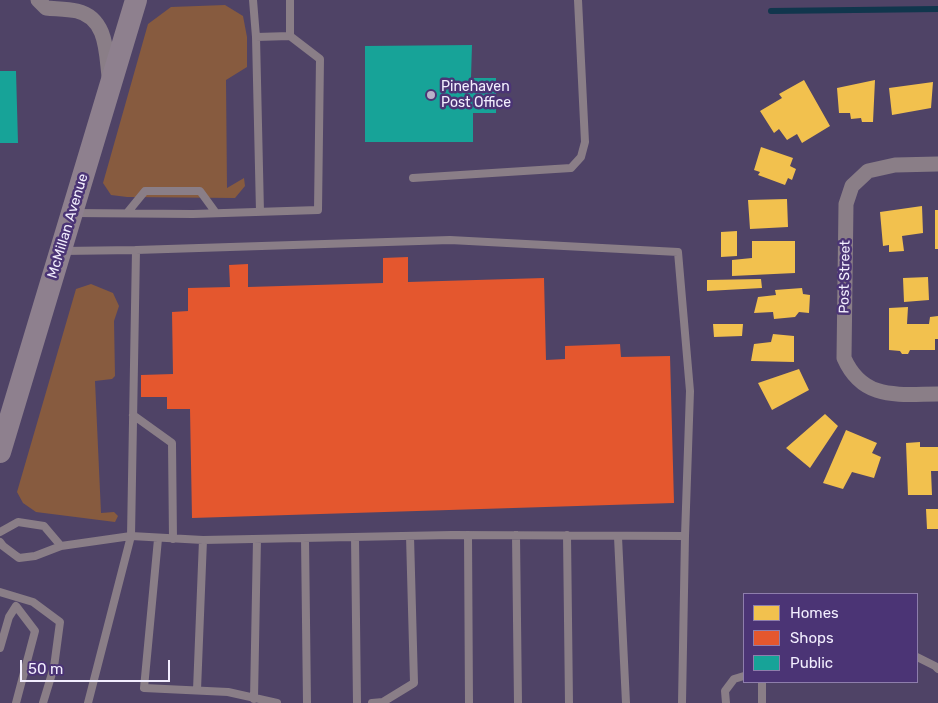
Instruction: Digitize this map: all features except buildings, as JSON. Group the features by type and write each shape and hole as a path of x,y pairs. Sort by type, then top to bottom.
{"street":[{"path":"38,0 46,8 77,11 94,21 103,34 110,87"},
{"name":"McMillan Avenue","path":"0,452 136,0"},
{"name":"Post Street","path":"938,164 895,165 868,170 852,186 846,204 844,358 850,371 864,386 889,394 938,394"}],"lane":[{"path":"253,0 256,37 260,212"},
{"path":"290,0 290,36"},
{"path":"413,178 571,168 581,156 585,142 578,0"},
{"path":"72,213 216,213 318,210 320,59 290,36 256,37"},
{"path":"127,213 145,192 200,191 216,213"},
{"path":"60,251 450,240 678,252 690,391 682,703"},
{"path":"88,703 131,536 136,250"},
{"path":"133,415 172,443 173,539"},
{"path":"0,532 18,522 44,526 61,546"},
{"path":"0,542 19,558 35,556 61,546 131,536 203,540 468,535 685,536"},
{"path":"468,535 469,703"},
{"path":"516,535 518,703"},
{"path":"372,703 383,702 414,683 410,536"},
{"path":"567,536 569,703"},
{"path":"355,537 357,703"},
{"path":"618,537 626,703"},
{"path":"305,538 307,703"},
{"path":"158,539 144,688 228,692 277,703"},
{"path":"254,699 256,539"},
{"path":"198,690 203,540"},
{"path":"0,592 33,602 60,622 54,667 43,703"},
{"path":"0,648 9,617 19,597"},
{"path":"16,606 35,631 16,703"},
{"path":"918,658 935,666 938,670"},
{"path":"726,703 725,691 734,678 743,676"},
{"path":"762,683 762,703"}],"shaded area":[{"path":"225,5 243,16 247,37 247,67 226,80 227,188 244,178 245,186 235,198 127,197 111,195 103,183 148,24 171,7"},
{"path":"91,284 113,293 119,306 114,321 115,376 112,379 95,381 101,513 114,512 118,516 115,522 36,512 23,503 17,492 76,289"}],"waterway":[{"path":"771,11 938,9"}],"place":[{"name":"Pinehaven Post Office","path":"431,95"}]}
